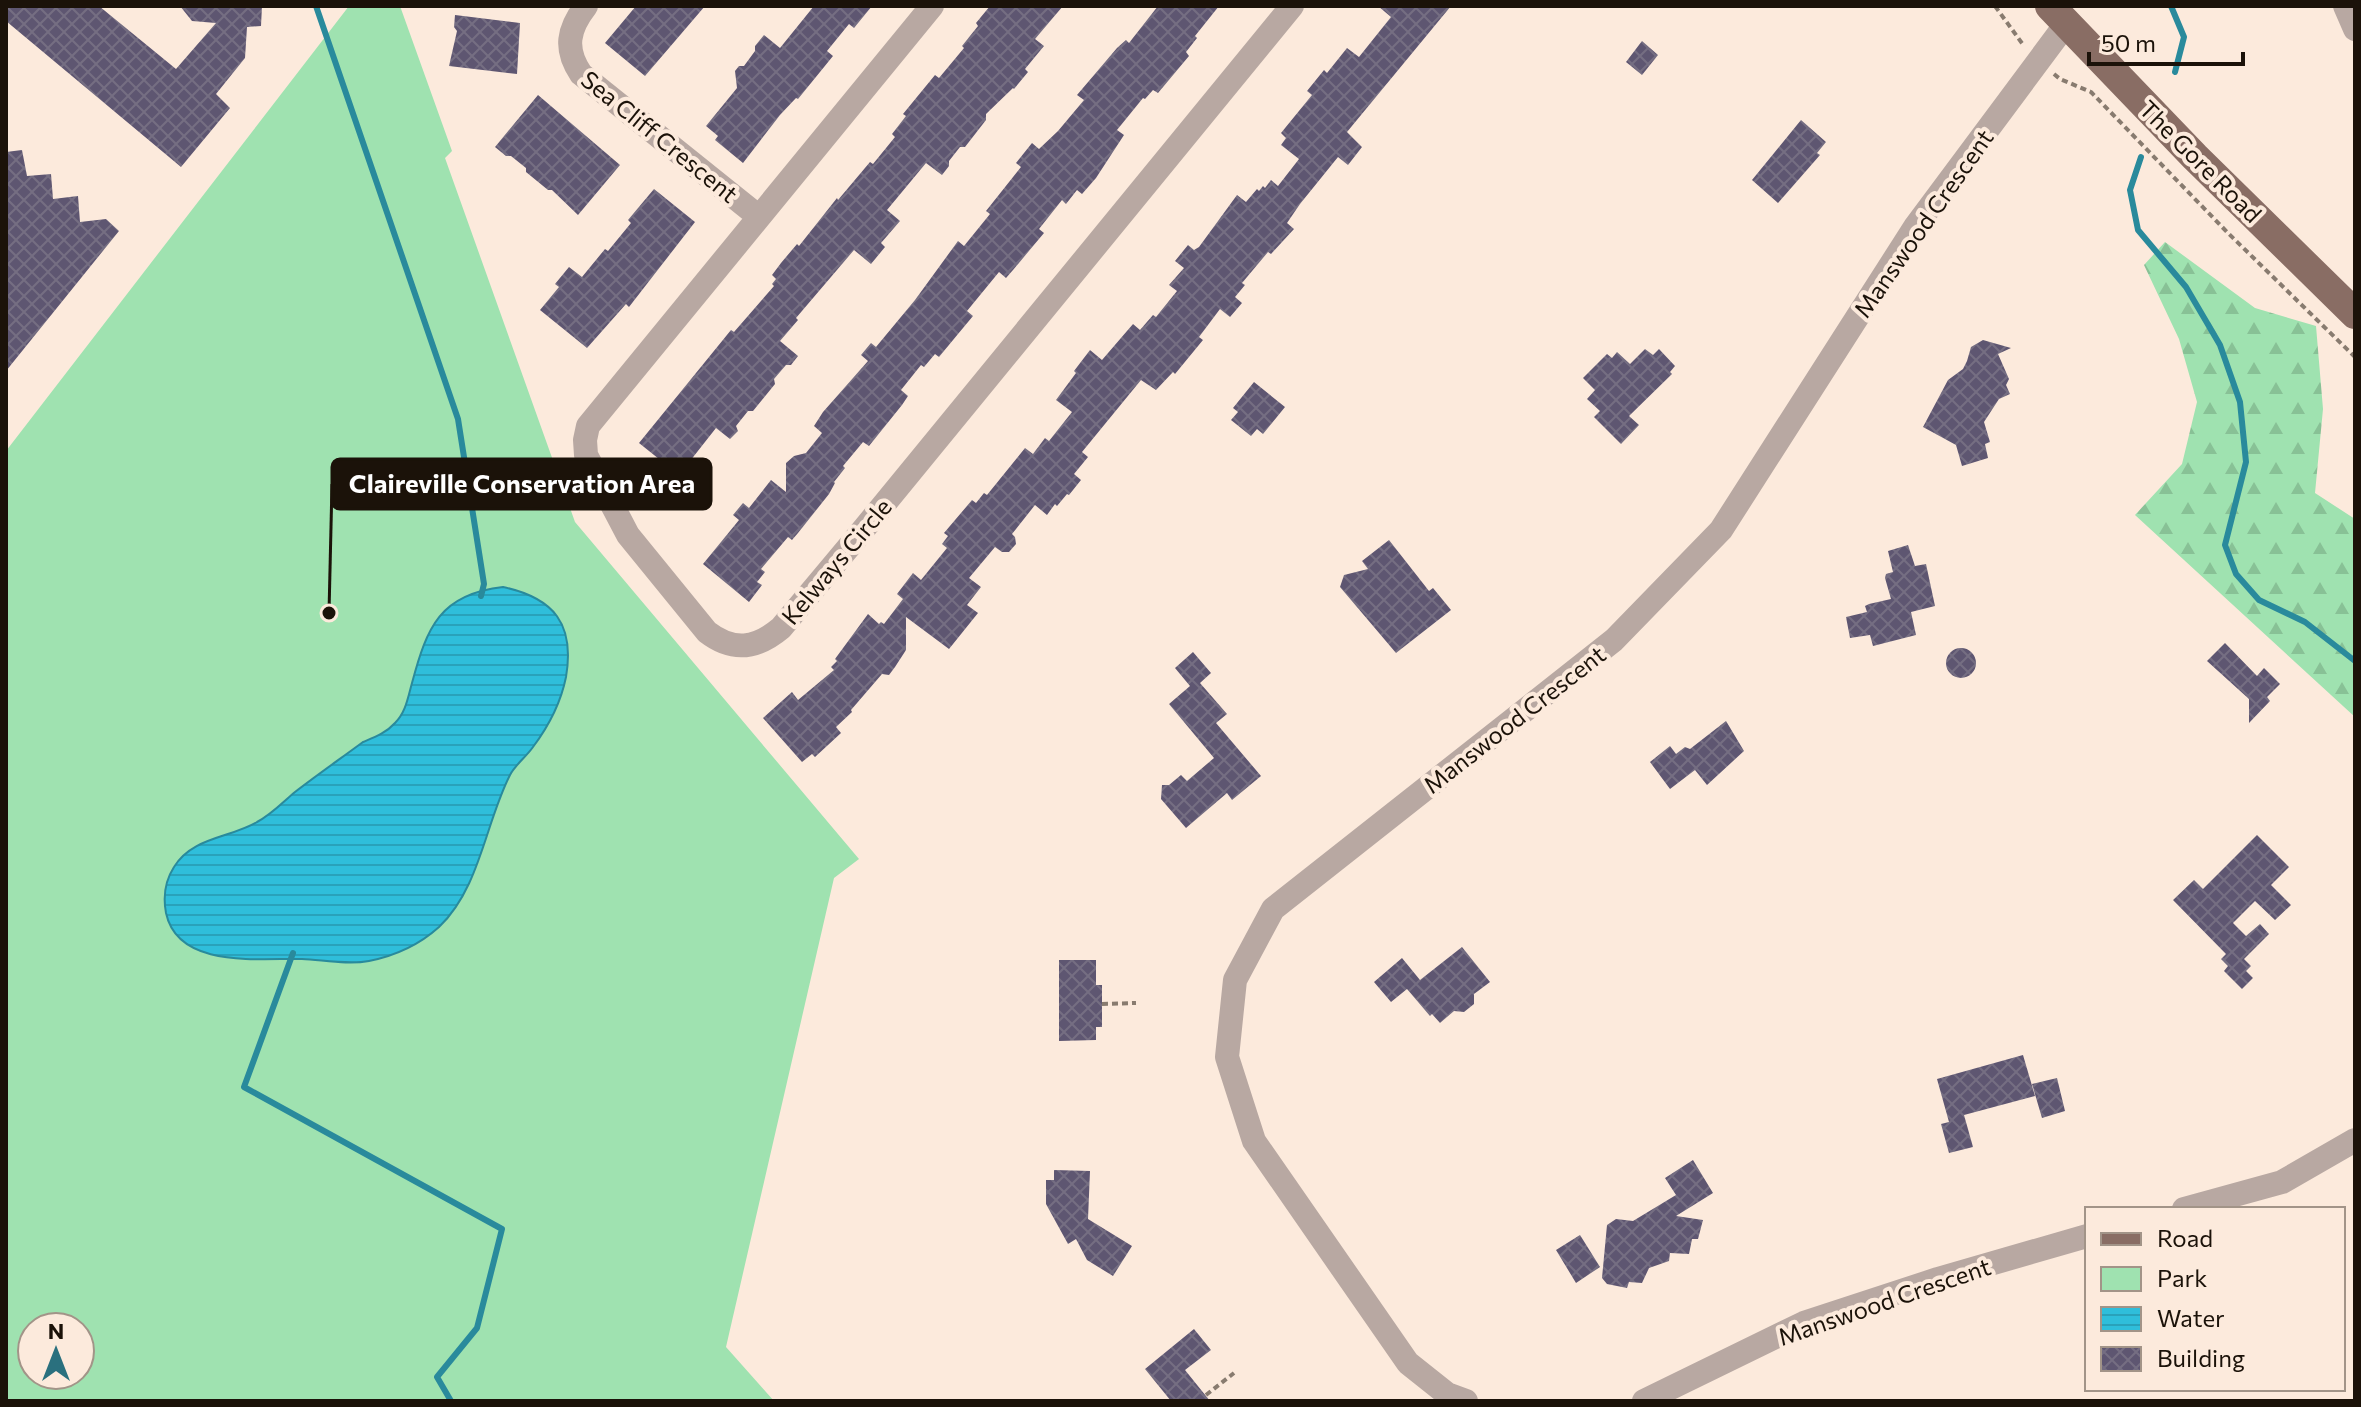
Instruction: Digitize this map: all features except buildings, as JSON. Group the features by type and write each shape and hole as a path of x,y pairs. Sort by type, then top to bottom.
{"main road":[{"name":"The Gore Road","path":"2058,15 2097,55 2185,167 2355,314"}],"street":[{"name":"Sea Cliff Crescent","path":"586,6 570,33 569,48 581,74 759,217"},
{"name":"Kelways Circle","path":"932,6 588,426 586,455 628,535 707,632 721,642 736,647 753,646 781,628 1292,6"},
{"path":"2345,6 2355,29"},
{"name":"Manswood Crescent","path":"1466,1401 1447,1394 1408,1363 1254,1141 1227,1057 1235,980 1273,909 1614,640 1721,530 1915,227 2058,15"},
{"path":"2191,1207 2282,1182 2355,1140"},
{"name":"Manswood Crescent","path":"1644,1401 1804,1323 1938,1279 2085,1237"}],"path":[{"path":"1995,6 2019,41"},
{"path":"2060,79 2091,92 2114,114 2185,167 2228,233 2355,357"},
{"path":"1102,1004 1136,1003"},
{"path":"1206,1395 1234,1373"}],"green space":[{"path":"349,6 400,6 452,151 445,158 575,522 859,859 834,878 726,1347 774,1401 6,1401 6,451"},
{"path":"2165,242 2255,308 2316,326 2323,409 2315,493 2355,519 2355,717 2135,515 2182,464 2197,402 2179,339 2144,265"}],"water":[{"path":"503,587 536,598 557,616 567,642 566,677 549,723 510,775 501,794 464,894 439,927 406,949 361,962 222,957 186,944 174,931 166,913 165,901 169,878 182,857 201,844 262,819 363,742 392,726 404,709 424,645 440,617 464,597"}],"waterway":[{"path":"316,6 458,419 484,584 481,596"},
{"path":"2171,6 2184,37 2175,72"},
{"path":"2141,157 2130,190 2138,230 2186,287 2220,345 2240,402 2246,462 2225,545 2236,574 2259,600 2305,622 2355,661"},
{"path":"293,953 244,1087 502,1229 477,1328 437,1377 451,1401"}],"place":[{"name":"Claireville Conservation Area","path":"329,613"}]}
